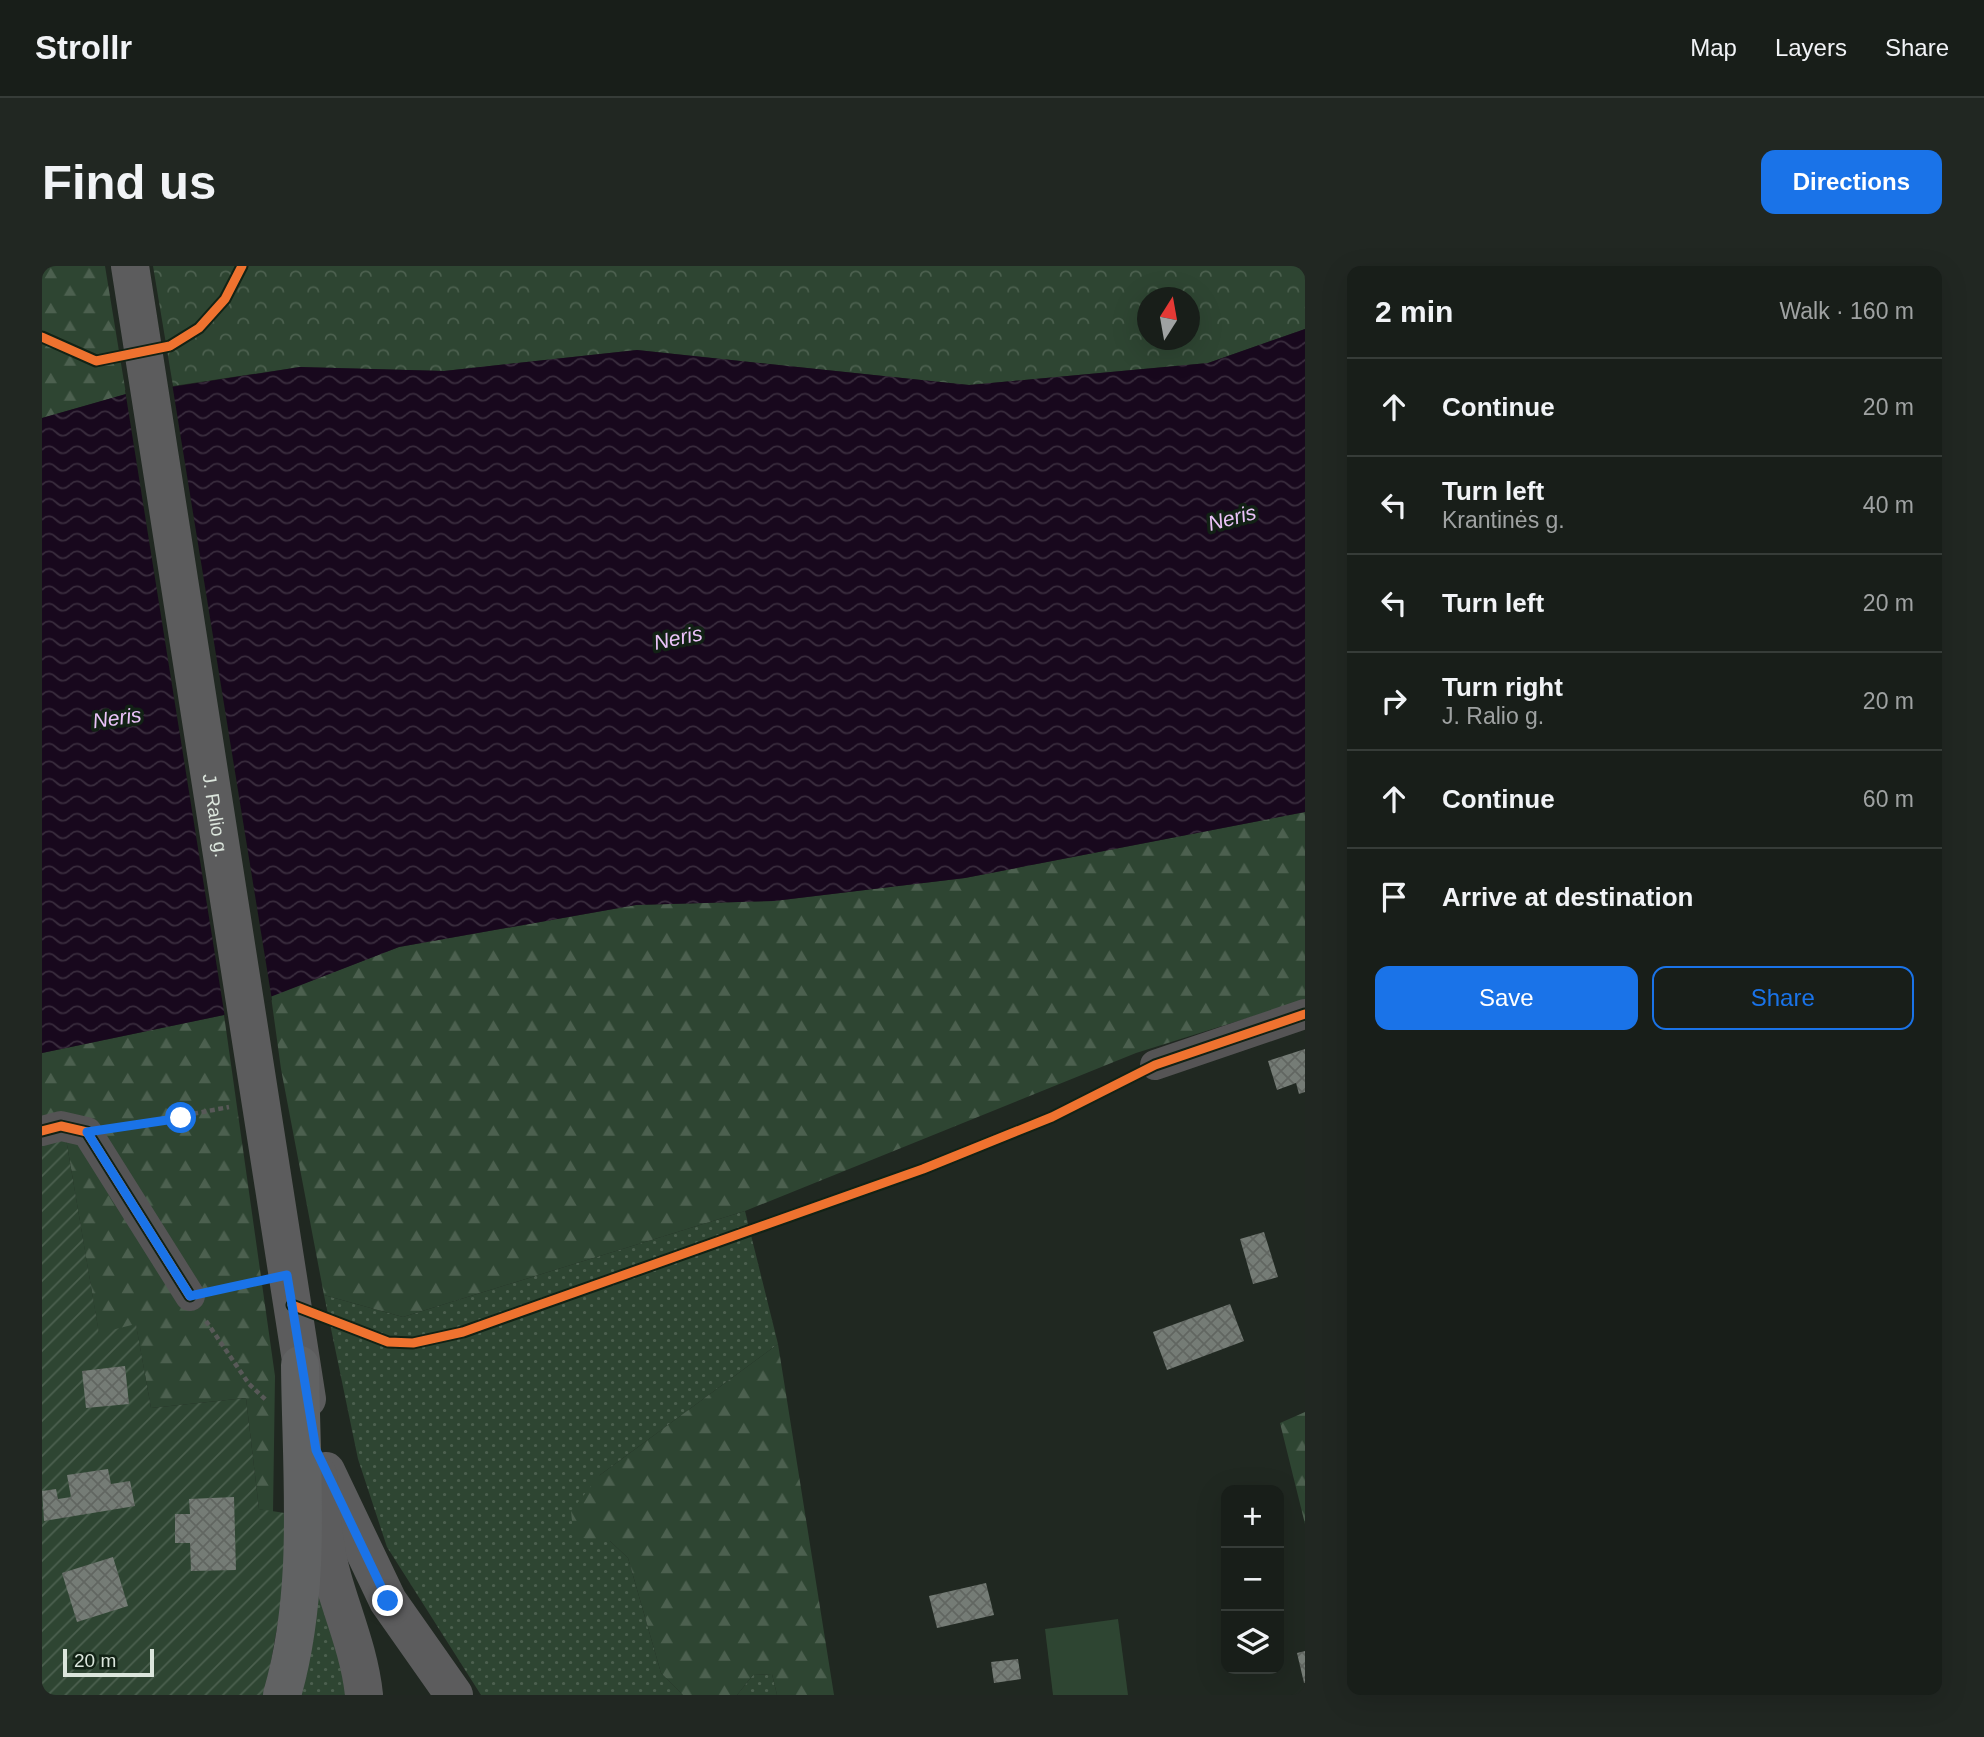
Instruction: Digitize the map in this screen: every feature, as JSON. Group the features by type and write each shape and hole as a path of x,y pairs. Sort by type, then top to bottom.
{"highway":[{"path":"282,1695 297,1627 302,1583 300,1364"}],"main road":[{"name":"J. Ralio g.","path":"132,276 300,1364 316,1450"},
{"path":"316,1450 321,1524 332,1576 362,1675 364,1695"},
{"path":"316,1450 388,1601 454,1695"}],"street":[{"path":"1155,1065 1305,1014"},
{"path":"42,1131 61,1126 87,1132 190,1296"}],"path":[{"path":"87,1132 181,1118 238,1105"},
{"path":"287,1275 190,1296 249,1384 267,1400 300,1410"}],"green space":[{"path":"42,266 105,266 126,394 42,418"},
{"path":"153,266 1305,266 1305,329 1208,363 969,385 637,350 444,371 300,367 173,386"},
{"path":"1305,812 1305,1000 1136,1053 745,1211 403,1317 324,1295 281,1069 271,996 399,947 636,905 774,901 965,878"},
{"path":"224,1015 275,1376 273,1512 259,1509 246,1398 151,1408 136,1325 99,1334 62,1115 42,1119 42,1053"},
{"path":"62,1115 99,1333 136,1324 151,1408 246,1398 259,1509 291,1514 289,1560 265,1695 42,1695 42,1119"},
{"path":"745,1211 778,1344 600,1475 588,1541 610,1541 628,1558 661,1673 683,1695 481,1695 387,1547 358,1459 324,1295 403,1317"},
{"path":"778,1344 834,1695 777,1695 772,1674 753,1675 737,1695 683,1695 661,1673 628,1558 610,1541 588,1541 573,1530 571,1511 600,1475"},
{"path":"1305,1412 1305,1524 1280,1423"},
{"path":"315,1584 357,1695 297,1695"},
{"path":"1118,1619 1128,1695 1053,1695 1045,1629"},
{"path":"772,1674 777,1695 737,1695 753,1675"}],"water":[{"name":"Neris","path":"1305,329 1305,812 965,878 774,901 636,905 399,947 224,1015 42,1053 42,418 126,394 300,367 444,371 637,350 969,385 1208,363"}],"pier":[{"path":"172,383 272,1000 225,1018 125,390"}],"building":[{"path":"1305,1049 1305,1092 1299,1094 1296,1083 1277,1090 1268,1061"},
{"path":"1264,1232 1278,1277 1253,1284 1240,1239"},
{"path":"1230,1304 1244,1341 1167,1370 1153,1332"},
{"path":"125,1366 129,1404 86,1408 82,1371"},
{"path":"108,1469 111,1484 130,1481 135,1506 44,1521 42,1491 56,1489 58,1499 71,1497 67,1475"},
{"path":"234,1497 236,1570 191,1571 190,1543 175,1543 175,1514 190,1514 189,1499"},
{"path":"113,1557 128,1606 77,1622 62,1573"},
{"path":"986,1583 994,1615 937,1628 929,1596"},
{"path":"1305,1651 1305,1683 1304,1683 1297,1653"},
{"path":"1018,1659 1021,1679 994,1683 991,1662"}],"cycle path":[{"path":"42,337 96,361 170,346 199,328 225,299 242,266"},
{"path":"292,1305 388,1342 413,1343 463,1332 923,1169 1052,1117 1155,1065 1305,1014"},
{"path":"42,1131 61,1126 87,1132 190,1296"}],"route":[{"path":"181,1118 87,1132 190,1296 287,1275 316,1450 388,1601"}]}
